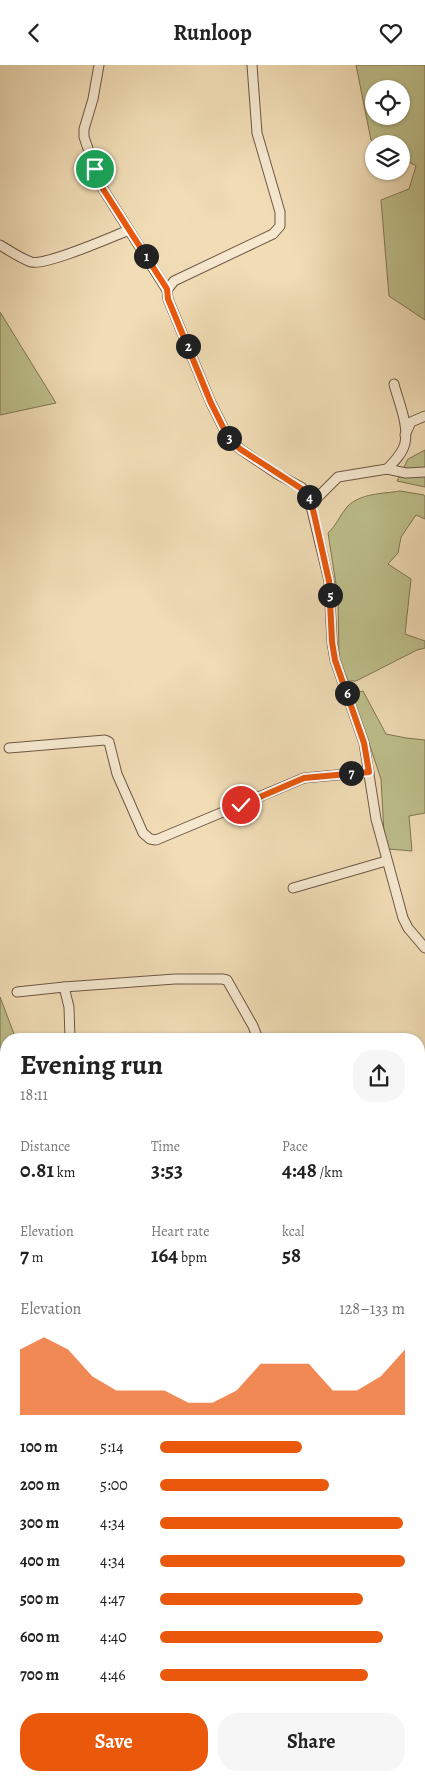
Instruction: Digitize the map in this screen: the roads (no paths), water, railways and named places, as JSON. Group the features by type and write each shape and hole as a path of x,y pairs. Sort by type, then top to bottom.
{"street":[{"path":"99,65 93,99 84,129 84,137 100,182 167,289 168,299 211,403 228,437 248,454 305,491 311,504 329,581 332,642 335,660 364,743 376,819 386,861 403,918 408,928 425,949"},
{"path":"167,289 174,281 273,235 280,226 280,212 257,133 252,65"},
{"path":"0,245 31,262 37,262 59,257 129,230"},
{"path":"387,469 397,459 405,443 404,422 394,384"},
{"path":"405,435 411,422 425,416"},
{"path":"311,504 338,477 387,469 406,473 425,472"},
{"path":"9,748 105,740 109,743 117,774 143,833 150,839 156,840 304,778 369,772"},
{"path":"293,887 386,861"},
{"path":"17,991 175,979 222,979 227,980 256,1033"},
{"path":"64,987 69,1007 71,1033"}]}
